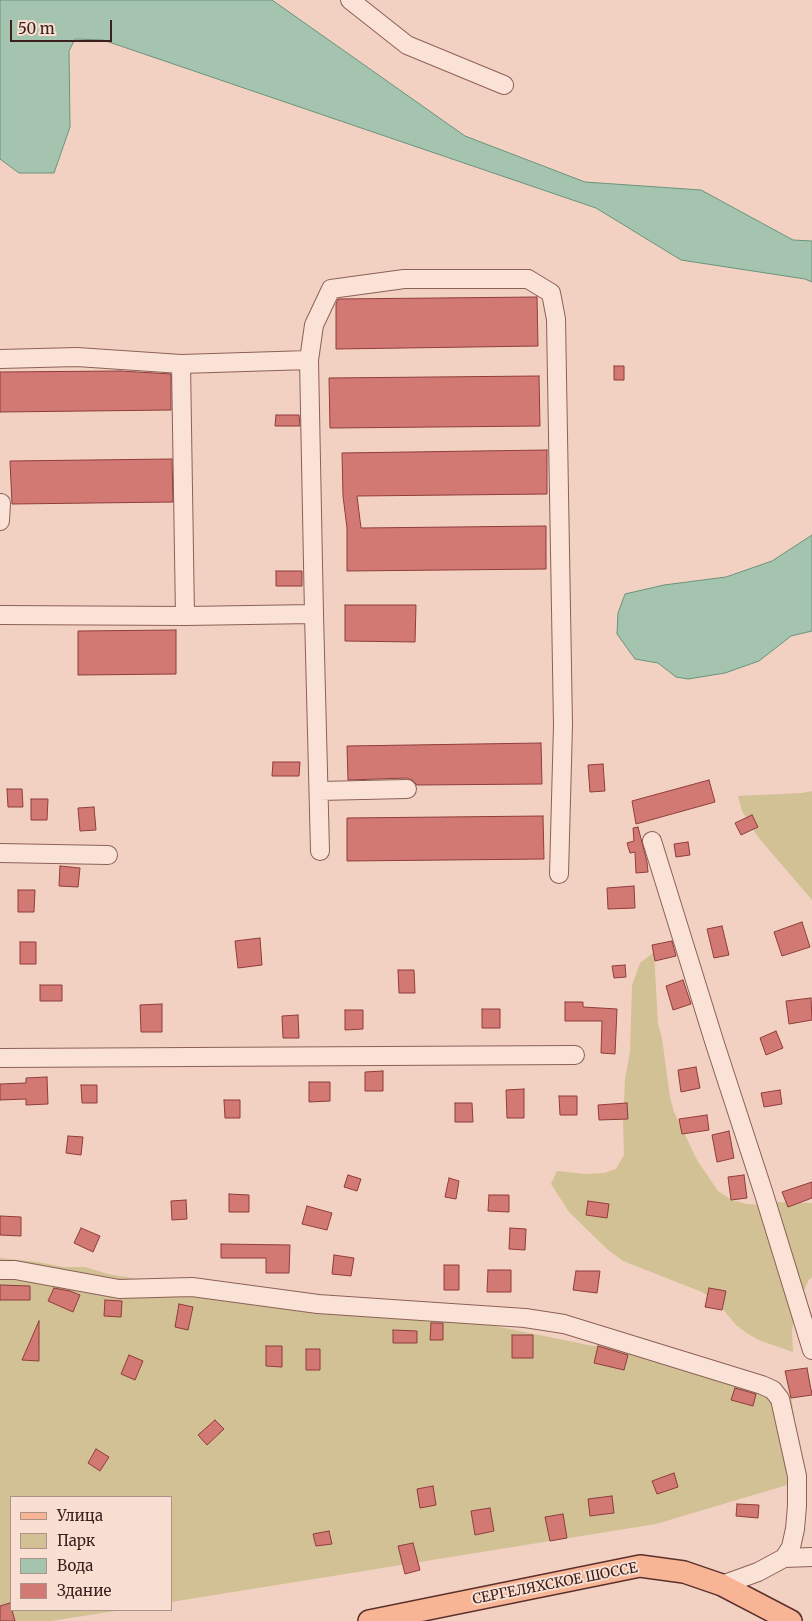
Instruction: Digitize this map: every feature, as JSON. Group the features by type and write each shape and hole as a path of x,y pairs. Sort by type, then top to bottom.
{"main road":[{"name":"СЕРГЕЛЯХСКОЕ ШОССЕ","path":"369,1621 640,1566 684,1572 722,1586 792,1621"}],"street":[{"path":"350,0 407,45 504,85"},
{"path":"320,852 309,360 314,325 331,289 404,278 528,278 551,293 556,319 563,725 560,874"},
{"path":"0,359 77,357 181,364 309,360"},
{"path":"181,364 185,616"},
{"path":"0,521 1,503"},
{"path":"0,615 185,616 314,614"},
{"path":"319,791 407,789"},
{"path":"652,841 812,1350"},
{"path":"0,853 108,855"},
{"path":"0,1058 576,1055"},
{"path":"0,1270 15,1270 119,1289 192,1287 318,1304 525,1318 564,1324 762,1385 773,1390 780,1399 797,1476 797,1506 794,1530 791,1547 784,1558"},
{"path":"722,1586 758,1572 784,1558 812,1557"}],"green space":[{"path":"812,791 812,900 758,837 742,811 738,796"},
{"path":"654,952 658,1024 662,1038 670,1097 674,1112 697,1160 718,1191 732,1200 760,1205 776,1202 812,1203 812,1277 808,1281 794,1315 792,1332 793,1352 761,1341 748,1334 736,1325 716,1301 702,1292 623,1261 608,1250 569,1212 551,1184 557,1171 587,1174 604,1173 616,1169 624,1155 625,1079 630,1052 632,985 640,963"},
{"path":"0,1258 63,1267 85,1267 108,1274 162,1283 456,1318 593,1346 626,1344 677,1355 791,1396 804,1480 656,1524 172,1602 172,1496 10,1496 10,1611 116,1611 51,1621 0,1621"}],"water":[{"path":"0,0 272,0 465,136 585,182 701,190 793,240 812,241 812,282 805,279 681,260 596,208 103,40 75,39 69,51 70,127 54,173 19,173 0,159"},
{"path":"812,535 812,631 791,636 759,661 725,673 688,679 676,677 658,663 635,659 617,634 618,613 625,594 664,585 726,577 772,561"}],"building":[{"path":"537,297 538,346 336,349 336,304 338,299"},
{"path":"614,366 624,366 624,380 614,380"},
{"path":"120,371 171,374 171,410 0,412 0,372"},
{"path":"539,376 540,426 330,428 329,378"},
{"path":"276,415 299,415 300,426 275,426"},
{"path":"547,450 547,494 357,496 361,528 546,526 546,569 347,571 347,528 343,496 342,453"},
{"path":"172,459 173,502 12,504 10,461"},
{"path":"276,571 302,571 302,586 276,586"},
{"path":"345,605 416,605 415,642 345,641"},
{"path":"176,630 176,674 78,675 78,631"},
{"path":"541,743 542,784 417,785 407,778 348,780 347,746"},
{"path":"273,762 300,762 299,776 272,776"},
{"path":"603,764 605,791 590,792 588,765"},
{"path":"709,780 715,802 636,824 632,801"},
{"path":"7,789 22,789 23,807 8,807"},
{"path":"31,799 48,799 47,820 31,820"},
{"path":"94,807 96,830 80,831 78,808"},
{"path":"752,815 758,827 741,835 735,823"},
{"path":"543,816 544,859 347,861 347,818"},
{"path":"638,827 648,872 636,873 635,852 630,853 627,843 634,841 633,828"},
{"path":"688,842 690,855 676,857 674,844"},
{"path":"60,866 80,868 78,887 59,886"},
{"path":"634,886 635,908 608,909 607,888"},
{"path":"18,890 35,890 34,912 18,912"},
{"path":"802,922 810,947 782,956 774,932"},
{"path":"722,926 729,955 714,958 707,929"},
{"path":"260,938 262,965 238,968 235,941"},
{"path":"672,941 676,956 655,961 652,945"},
{"path":"20,942 36,942 36,964 20,964"},
{"path":"625,965 626,977 614,978 612,966"},
{"path":"398,970 414,970 415,993 399,993"},
{"path":"683,980 691,1004 673,1010 666,986"},
{"path":"40,985 62,985 62,1001 40,1001"},
{"path":"811,998 812,1020 789,1024 786,1001"},
{"path":"565,1002 583,1002 583,1007 617,1009 615,1054 601,1053 602,1021 565,1021"},
{"path":"162,1004 162,1032 141,1032 140,1005"},
{"path":"482,1009 500,1009 500,1028 482,1028"},
{"path":"345,1010 363,1010 363,1029 345,1030"},
{"path":"298,1015 299,1038 283,1038 282,1016"},
{"path":"776,1031 783,1048 766,1055 760,1038"},
{"path":"696,1067 700,1088 681,1092 678,1070"},
{"path":"383,1071 383,1091 365,1091 365,1072"},
{"path":"47,1077 48,1104 26,1105 26,1099 0,1100 0,1084 26,1083 26,1078"},
{"path":"309,1082 330,1082 330,1101 309,1102"},
{"path":"81,1085 97,1085 97,1103 82,1103"},
{"path":"524,1089 524,1118 507,1118 506,1090"},
{"path":"780,1090 782,1104 764,1107 761,1093"},
{"path":"559,1096 577,1096 577,1115 560,1115"},
{"path":"224,1100 240,1100 240,1118 225,1118"},
{"path":"455,1103 472,1103 473,1122 455,1122"},
{"path":"627,1103 628,1119 599,1120 598,1105"},
{"path":"707,1115 709,1130 682,1134 679,1119"},
{"path":"729,1131 734,1158 717,1162 712,1135"},
{"path":"68,1136 83,1137 81,1155 66,1153"},
{"path":"348,1175 361,1179 357,1191 344,1187"},
{"path":"744,1175 747,1198 731,1200 728,1177"},
{"path":"449,1178 459,1181 456,1199 445,1197"},
{"path":"812,1182 812,1198 788,1207 782,1192"},
{"path":"229,1194 249,1195 249,1212 229,1212"},
{"path":"489,1195 509,1195 509,1212 488,1211"},
{"path":"186,1200 187,1219 172,1220 171,1201"},
{"path":"588,1201 609,1204 607,1218 586,1215"},
{"path":"307,1206 332,1213 327,1230 302,1224"},
{"path":"0,1216 21,1217 21,1236 0,1235"},
{"path":"81,1228 100,1236 93,1252 74,1243"},
{"path":"510,1228 526,1229 525,1250 509,1249"},
{"path":"221,1244 290,1245 289,1273 266,1273 266,1258 221,1258"},
{"path":"334,1255 354,1258 351,1276 332,1274"},
{"path":"444,1265 459,1265 459,1290 444,1290"},
{"path":"488,1270 511,1270 511,1292 487,1292"},
{"path":"576,1271 600,1271 597,1293 573,1290"},
{"path":"0,1285 30,1286 30,1300 0,1300"},
{"path":"54,1288 80,1295 73,1312 48,1301"},
{"path":"709,1288 726,1291 722,1310 705,1307"},
{"path":"105,1300 122,1301 121,1317 104,1316"},
{"path":"179,1304 193,1307 188,1330 175,1327"},
{"path":"39,1321 39,1361 22,1360"},
{"path":"431,1323 443,1323 443,1340 430,1340"},
{"path":"393,1330 417,1331 417,1343 393,1343"},
{"path":"512,1335 533,1335 533,1358 512,1358"},
{"path":"266,1346 282,1346 282,1367 266,1366"},
{"path":"598,1346 628,1355 624,1370 594,1363"},
{"path":"306,1349 320,1349 320,1370 306,1370"},
{"path":"129,1355 143,1361 135,1380 121,1374"},
{"path":"807,1368 812,1395 791,1398 785,1371"},
{"path":"735,1388 756,1394 753,1406 731,1400"},
{"path":"215,1420 224,1429 207,1445 198,1435"},
{"path":"96,1449 109,1457 100,1471 88,1463"},
{"path":"674,1473 678,1487 657,1494 652,1481"},
{"path":"433,1486 436,1505 420,1508 417,1489"},
{"path":"612,1496 614,1513 590,1516 588,1499"},
{"path":"737,1504 759,1505 758,1518 736,1516"},
{"path":"490,1508 494,1531 475,1535 471,1511"},
{"path":"563,1514 567,1538 550,1541 545,1517"},
{"path":"329,1531 332,1544 316,1546 313,1534"},
{"path":"413,1543 420,1570 405,1574 398,1546"},
{"path":"10,1603 10,1611 12,1611 15,1621 0,1621 0,1606"}]}
